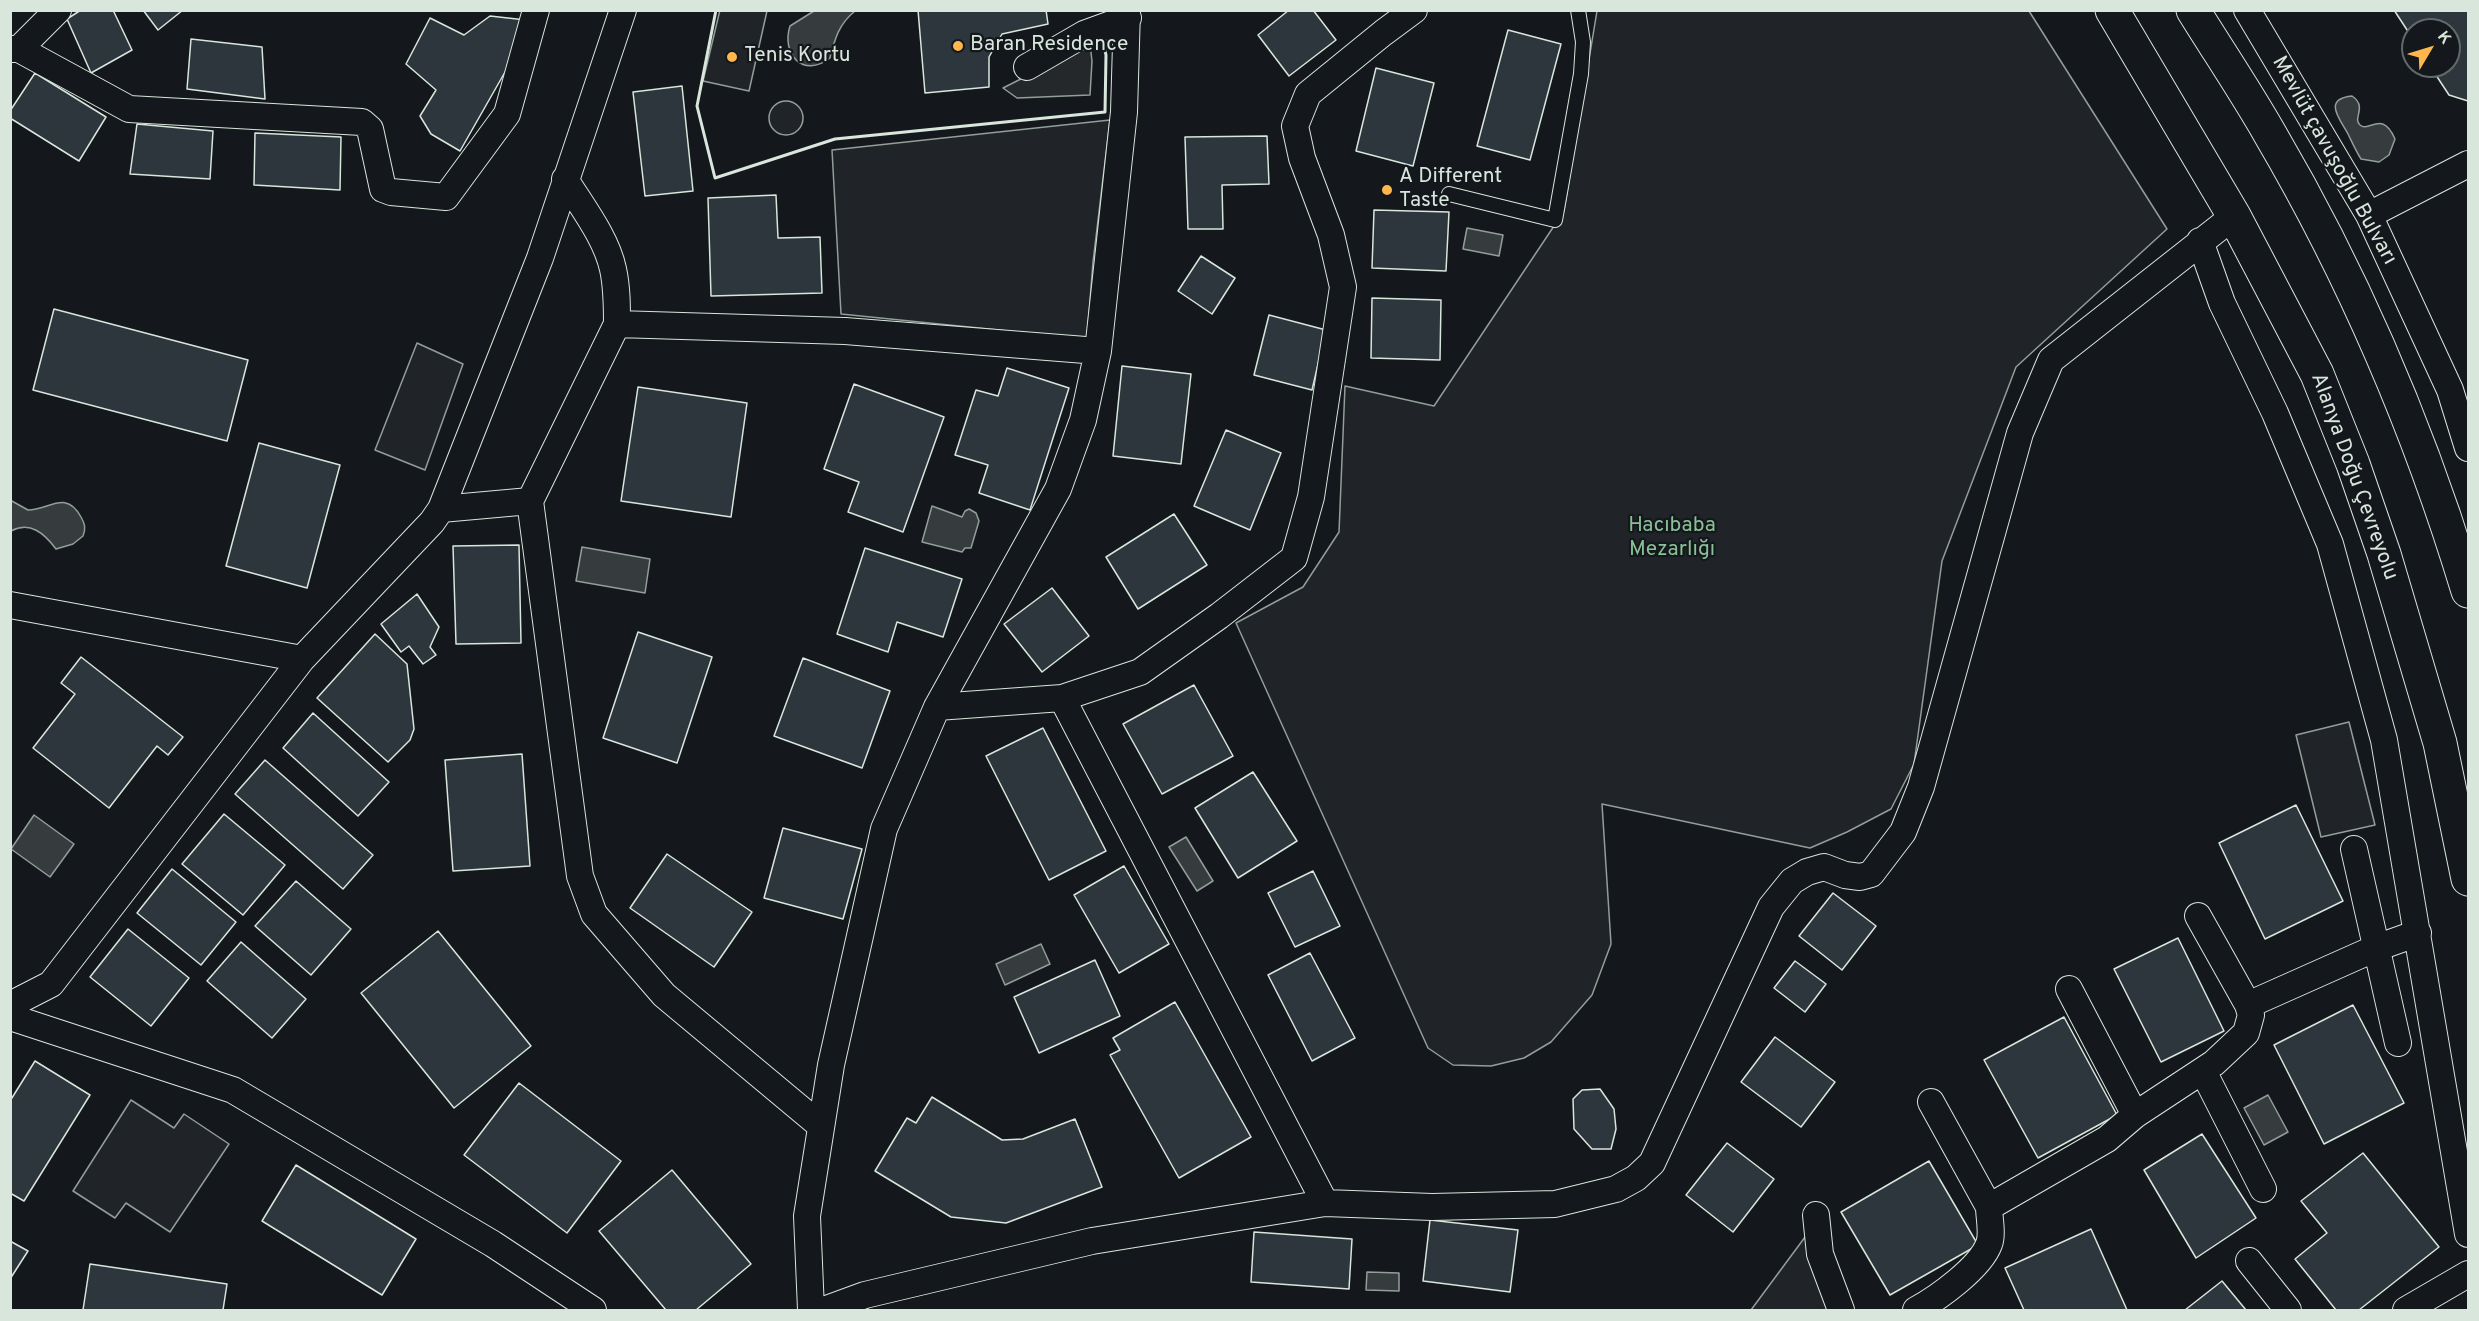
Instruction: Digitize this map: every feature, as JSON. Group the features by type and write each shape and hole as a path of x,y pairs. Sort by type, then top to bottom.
{"highway":[{"name":"Alanya Doğu Çevreyolu","path":"2112,10 2234,216 2317,374 2353,464 2384,554 2440,743 2469,879"},
{"path":"2193,10 2270,135 2340,266 2385,361 2435,492 2469,591"}],"street":[{"path":"58,10 15,49 129,110 362,122 369,129 383,189 391,192 446,197 507,114 536,10"},
{"path":"10,1005 51,984 302,659 432,522 441,509 540,258 623,10"},
{"path":"938,707 1062,698 1140,672 1219,616 1294,558 1311,497 1342,287 1331,236 1302,158 1295,126 1308,94 1414,10"},
{"name":"Mevlüt çavuşoğlu Bulvarı","path":"2247,10 2368,215 2450,390 2469,448"},
{"path":"811,1311 807,1216 831,1065 884,830 938,707 1058,489 1083,420 1098,351 1124,112 1128,14 1084,34 1028,67"},
{"path":"2368,215 2469,164"},
{"path":"565,179 603,242 613,267 618,324 530,501 580,876 594,914 664,995 821,1126"},
{"path":"824,1311 865,1294 1092,1241 1325,1203 1432,1207 1555,1204 1616,1189 1636,1178 1652,1163 1772,907 1792,881 1807,872 1824,867 1845,875 1860,877 1871,874 1903,832 1921,787 2020,433 2051,360 2234,216"},
{"path":"2200,241 2222,303 2275,413 2330,544 2384,740 2469,1234"},
{"path":"618,324 845,331 1098,351"},
{"path":"441,509 530,501"},
{"path":"10,605 302,659"},
{"path":"1062,698 1325,1203"},
{"path":"2354,849 2398,1043"},
{"path":"1989,1206 2107,1139 2135,1115 2231,1050 2246,1033 2250,1015 2248,1005 2198,916"},
{"path":"2248,1005 2376,948 2418,933"},
{"path":"2069,989 2135,1115"},
{"path":"10,1017 233,1090 493,1244 593,1311"},
{"path":"2203,1071 2263,1189"},
{"path":"1916,1311 1957,1281 1984,1254 1990,1243 1989,1206 1931,1102"},
{"path":"1816,1215 1820,1254 1841,1311"},
{"path":"2249,1261 2288,1311"},
{"path":"2406,1311 2469,1274"}],"lane":[{"path":"1449,194 1555,220 1581,74 1583,42 1578,10"}],"green space":[{"name":"Tenis Kortu","path":"720,10 767,11 749,91 703,81"},
{"name":"Hacıbaba Mezarlığı","path":"1597,11 2029,11 2167,229 2016,367 1942,561 1914,764 1891,809 1810,848 1602,804 1611,944 1592,995 1551,1042 1524,1058 1491,1066 1453,1065 1428,1048 1236,623 1303,587 1339,532 1345,386 1434,406 1564,211"},
{"path":"786,101 798,106 803,118 798,130 786,135 774,130 769,118 774,106"},
{"path":"1110,120 1093,262 1087,339 841,314 832,150"},
{"path":"417,343 463,364 425,470 375,450"},
{"path":"2349,722 2375,825 2321,837 2296,735"},
{"path":"131,1100 174,1128 184,1114 229,1144 170,1232 126,1203 115,1218 73,1191"},
{"path":"1811,1229 1833,1310 1751,1310"}],"shaded area":[{"path":"814,11 855,11 838,32 830,58 811,66 796,60 789,46 788,36 790,26"},
{"path":"1090,44 1092,61 1090,95 1017,98 1003,88"},
{"path":"2352,96 2359,104 2358,122 2360,125 2364,127 2381,123 2390,130 2395,139 2389,155 2379,162 2361,159 2338,116 2335,105 2343,98"},
{"path":"1467,228 1503,235 1499,256 1463,249"},
{"path":"10,500 28,510 63,502 69,504 81,517 85,528 83,536 73,544 56,549 36,530 24,527 11,531"},
{"path":"932,506 962,517 969,509 976,513 979,521 971,548 965,548 962,552 922,542"},
{"path":"582,547 650,559 645,593 576,581"},
{"path":"34,815 74,844 50,877 11,849"},
{"path":"1186,837 1213,881 1197,891 1169,847"},
{"path":"1041,944 1050,964 1005,985 996,964"},
{"path":"2268,1095 2288,1132 2264,1145 2244,1108"},
{"path":"1367,1272 1399,1273 1399,1291 1366,1290"}],"building":[{"path":"81,10 113,10 132,50 91,73 67,19"},
{"path":"143,10 183,10 158,30"},
{"name":"Baran Residence","path":"918,10 1046,10 1048,24 1002,34 989,57 989,87 925,93"},
{"path":"1289,10 1313,10 1336,40 1289,76 1258,35"},
{"path":"2394,10 2468,10 2468,101 2449,95 2438,78 2461,78 2461,18 2401,18 2401,21"},
{"path":"490,16 526,20 509,65 460,151 431,134 420,116 436,90 406,64 430,18 464,35"},
{"path":"1508,30 1561,44 1530,160 1477,146"},
{"path":"191,39 262,47 265,99 187,89"},
{"path":"1376,68 1434,83 1413,166 1356,151"},
{"path":"35,73 106,117 79,161 10,118 10,111"},
{"path":"682,86 693,191 645,196 633,92"},
{"path":"137,124 213,131 210,179 130,174"},
{"path":"255,133 341,137 340,190 254,185"},
{"path":"1267,136 1269,184 1222,185 1223,229 1188,229 1185,137"},
{"path":"776,195 778,238 820,237 822,293 711,296 708,198"},
{"path":"1374,210 1449,212 1446,271 1372,268"},
{"path":"1201,256 1235,278 1212,314 1178,291"},
{"path":"1372,298 1441,300 1440,360 1371,358"},
{"path":"54,309 248,360 227,441 33,390"},
{"path":"1269,315 1326,330 1312,390 1254,375"},
{"path":"1122,366 1191,374 1181,464 1113,456"},
{"path":"1007,368 1069,388 1030,510 979,493 988,465 955,455 976,390 998,396"},
{"path":"854,384 944,417 903,532 848,512 859,482 824,469"},
{"path":"638,387 747,403 731,517 621,501"},
{"path":"1226,430 1281,453 1250,530 1194,506"},
{"path":"259,443 340,465 307,588 226,566"},
{"path":"1174,514 1207,565 1138,609 1106,557"},
{"path":"519,545 521,643 456,644 453,546"},
{"path":"865,548 962,579 943,637 897,622 888,652 837,634"},
{"path":"1052,588 1089,636 1042,672 1004,624"},
{"path":"417,594 439,627 430,647 436,655 423,664 409,646 401,652 381,624"},
{"path":"638,632 712,657 677,763 603,738"},
{"path":"375,634 407,664 414,729 410,740 388,762 317,698"},
{"path":"81,657 183,737 168,755 157,746 109,808 33,748 75,694 61,683"},
{"path":"803,658 890,691 862,768 774,736"},
{"path":"1194,685 1233,756 1162,794 1123,724"},
{"path":"313,713 389,782 358,816 283,748"},
{"path":"1043,728 1106,851 1049,880 986,756"},
{"path":"522,754 530,866 453,871 445,760"},
{"path":"265,760 373,855 343,889 235,794"},
{"path":"1253,772 1297,841 1238,878 1195,808"},
{"path":"2296,805 2343,901 2265,939 2219,843"},
{"path":"224,814 285,865 243,915 182,864"},
{"path":"783,828 862,849 843,919 764,898"},
{"path":"667,854 752,912 714,967 630,908"},
{"path":"1124,866 1169,944 1119,973 1074,895"},
{"path":"172,869 236,922 201,965 137,913"},
{"path":"1313,871 1340,926 1295,947 1268,893"},
{"path":"296,881 351,929 311,975 255,926"},
{"path":"1833,893 1876,926 1842,970 1799,936"},
{"path":"128,929 189,978 151,1026 90,977"},
{"path":"438,931 531,1046 454,1108 361,993"},
{"path":"2178,938 2224,1031 2161,1062 2114,969"},
{"path":"241,942 306,999 272,1038 207,981"},
{"path":"1310,953 1355,1038 1312,1061 1268,975"},
{"path":"1095,960 1120,1016 1039,1053 1014,997"},
{"path":"1795,961 1826,984 1805,1012 1774,988"},
{"path":"1175,1002 1251,1137 1179,1178 1110,1055 1120,1050 1113,1038"},
{"path":"2353,1005 2404,1103 2324,1144 2274,1045"},
{"path":"2064,1017 2117,1115 2038,1158 1984,1060"},
{"path":"1775,1037 1835,1082 1801,1127 1741,1082"},
{"path":"35,1061 90,1095 24,1201 10,1193 10,1101"},
{"path":"519,1083 621,1161 567,1233 464,1155"},
{"path":"1600,1089 1614,1109 1616,1129 1611,1149 1592,1149 1574,1129 1573,1099 1582,1090"},
{"path":"932,1097 1002,1140 1023,1139 1075,1119 1102,1187 1006,1223 951,1217 875,1171 907,1118 916,1123"},
{"path":"2202,1134 2256,1218 2196,1258 2144,1170"},
{"path":"1727,1143 1774,1179 1733,1232 1686,1195"},
{"path":"2363,1153 2439,1247 2359,1310 2336,1310 2295,1259 2327,1233 2301,1201"},
{"path":"1929,1161 1978,1245 1890,1295 1841,1212"},
{"path":"296,1165 416,1239 382,1295 262,1221"},
{"path":"672,1170 751,1264 696,1310 666,1310 599,1231"},
{"path":"1430,1220 1518,1230 1510,1292 1423,1281"},
{"path":"2091,1229 2127,1310 2024,1310 2005,1268"},
{"path":"1254,1232 1352,1239 1349,1289 1251,1282"},
{"path":"10,1241 28,1251 10,1279"},
{"path":"90,1264 227,1284 223,1310 83,1310"},
{"path":"2222,1281 2246,1310 2185,1310"}],"wall":[{"path":"716,10 697,106 715,178 835,139 1105,112 1106,55 1102,39"}],"place":[{"name":"Baran Residence","path":"958,46"},
{"name":"Tenis Kortu","path":"732,57"},
{"name":"A Different Taste","path":"1387,190"}]}
